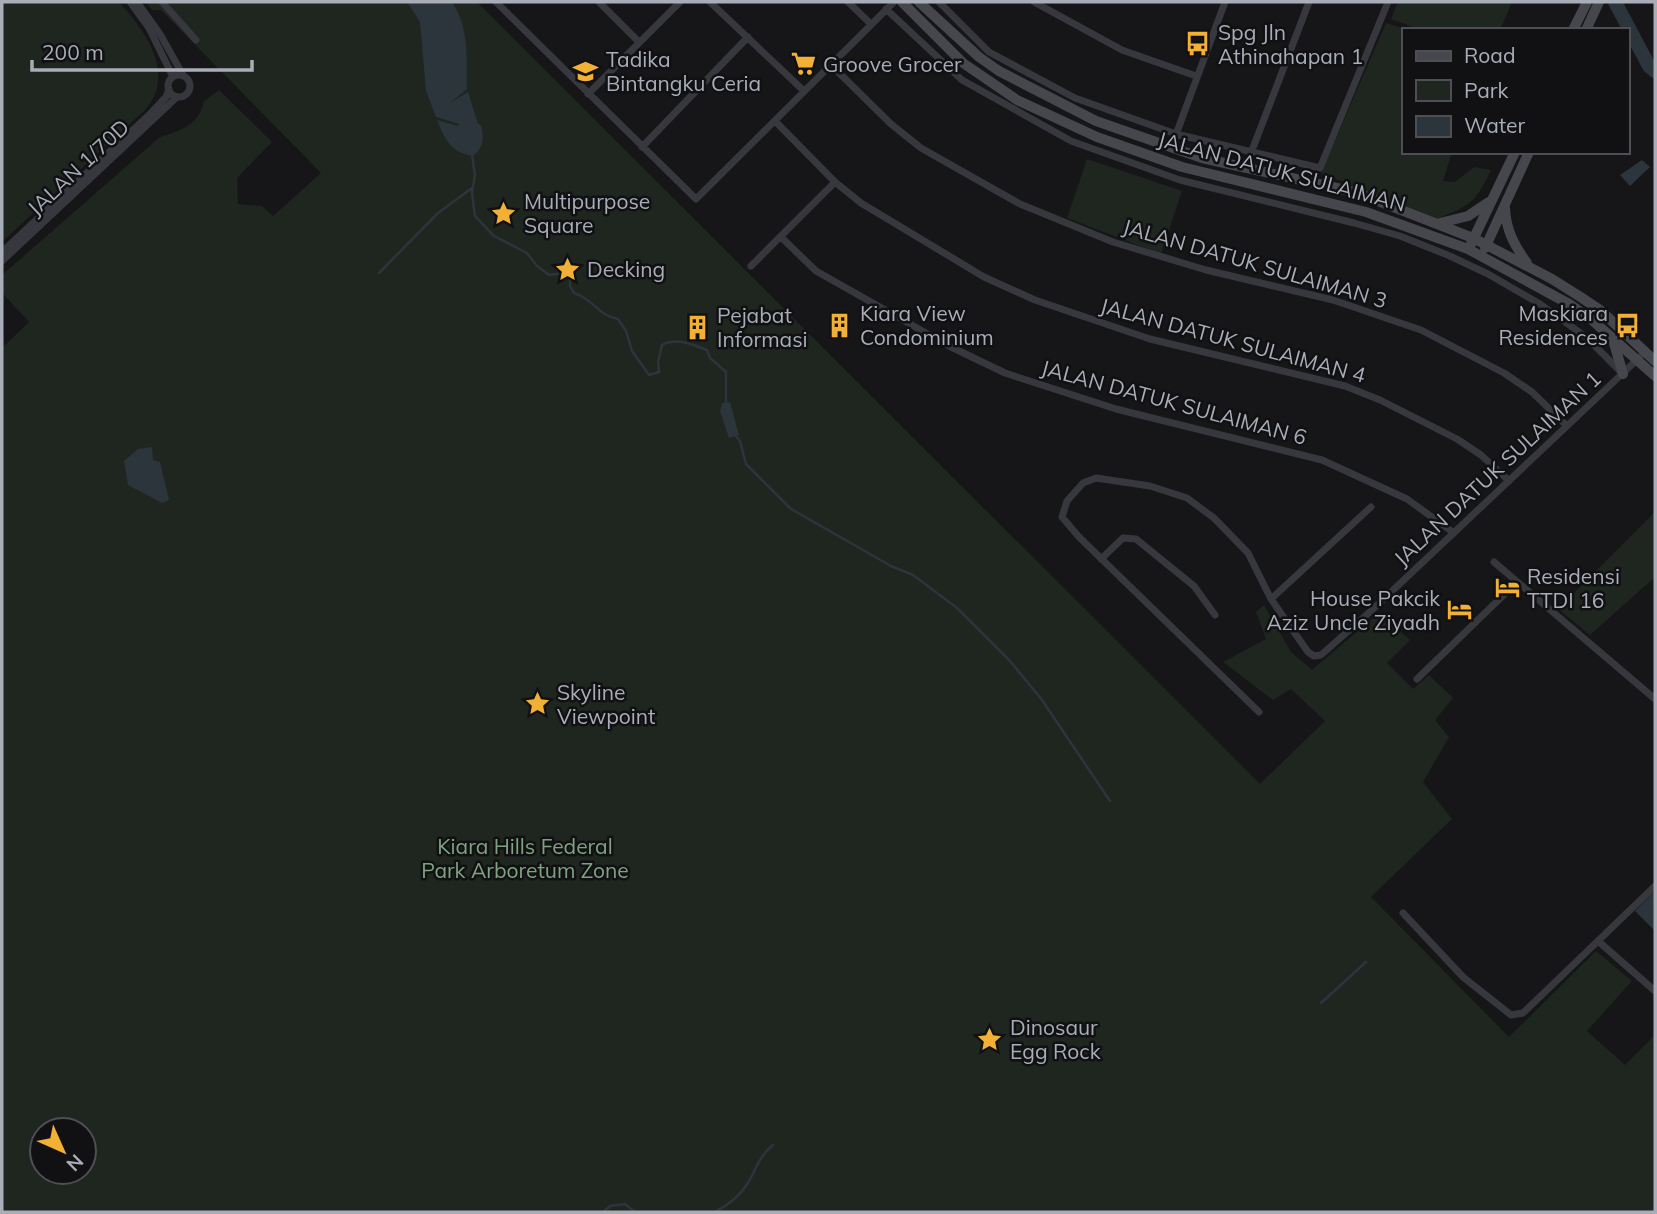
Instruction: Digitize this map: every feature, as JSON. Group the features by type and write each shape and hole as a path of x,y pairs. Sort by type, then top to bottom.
{"main road":[{"name":"JALAN DATUK SULAIMAN","path":"902,2 975,73 1017,100 1051,117 1097,137 1182,167 1366,212 1468,249 1484,250 1529,266 1600,310 1655,361"},
{"name":"JALAN DATUK SULAIMAN","path":"919,2 979,57 1037,92 1096,121 1202,158 1355,192 1474,238 1484,250 1571,305 1655,376"},
{"path":"1578,28 1587,2"},
{"path":"1578,28 1599,2"},
{"path":"1037,92 1031,92 1026,98 1051,117"},
{"path":"1468,249 1514,154"},
{"path":"1484,250 1528,154"},
{"path":"1355,192 1367,200 1366,212"},
{"path":"1437,224 1468,216 1492,200"},
{"path":"1505,205 1506,223 1511,238 1529,266"},
{"path":"1611,337 1618,351 1623,374"}],"street":[{"path":"130,2 149,28 173,76"},
{"path":"137,2 160,34 183,75 189,80 190,87 186,94 177,97 169,89 173,76"},
{"path":"162,2 196,40"},
{"path":"496,2 695,199 894,2"},
{"path":"599,2 639,43"},
{"path":"589,93 680,2"},
{"path":"710,2 804,91"},
{"path":"848,2 871,24"},
{"name":"JALAN DATUK SULAIMAN","path":"939,2 989,52 1075,98 1176,134 1320,168 1388,2"},
{"path":"1034,2 1122,50 1196,76"},
{"path":"1171,148 1225,2"},
{"path":"1251,153 1308,2"},
{"name":"JALAN DATUK SULAIMAN","path":"886,9 962,80 1071,141 1180,180 1354,223 1399,236 1450,256 1540,304 1586,337 1623,374"},
{"path":"642,147 748,37"},
{"name":"JALAN DATUK SULAIMAN 3","path":"831,65 891,124 921,148 1020,204 1113,242 1206,270 1333,300 1421,330 1504,373 1532,392 1567,426"},
{"path":"173,76 183,75"},
{"name":"JALAN 1/70D","path":"2,251 150,114 166,97 169,89"},
{"name":"JALAN 1/70D","path":"2,261 177,97"},
{"name":"JALAN DATUK SULAIMAN 4","path":"775,121 835,182 861,203 984,277 1035,300 1150,339 1345,386 1380,400 1457,439 1481,455 1509,481"},
{"path":"1202,158 1203,149 1208,142"},
{"path":"751,266 835,182"},
{"name":"JALAN DATUK SULAIMAN 6","path":"780,237 816,271 949,346 1004,373 1116,409 1322,460 1406,499 1454,533"},
{"name":"JALAN DATUK SULAIMAN 1","path":"1271,599 1308,652 1314,656 1321,655 1646,352"},
{"path":"1259,712 1101,559 1062,517 1066,501 1083,483 1096,478 1150,486 1187,498 1213,518 1248,553 1271,599 1371,507"},
{"path":"1101,559 1122,538 1136,539 1194,586 1215,615"},
{"path":"1494,562 1655,699"},
{"path":"1417,679 1517,582"},
{"path":"1403,913 1464,976 1511,1015 1523,1013 1655,886"},
{"path":"1598,941 1655,991"}],"green space":[{"path":"2,2 119,2 139,26 154,53 158,82 154,96 145,110 2,242"},
{"name":"Kiara Hills Federal Park Arboretum Zone","path":"146,2 477,2 1260,784 1325,721 1291,689 1273,700 1223,662 1266,639 1256,612 1264,605 1291,652 1312,670 1379,613 1410,640 1387,663 1413,689 1429,675 1453,698 1435,720 1449,737 1423,782 1452,819 1371,897 1509,1037 1596,951 1632,981 1587,1031 1625,1065 1655,1035 1655,1212 2,1212 2,348 29,322 2,293 2,275 160,137 188,126 198,116 203,102 219,90 272,142 237,178 238,204 262,206 273,216 321,173 161,10 152,10"},
{"path":"1398,2 1512,2 1501,28 1416,28 1391,19"},
{"path":"1386,23 1402,28 1402,154 1451,154 1443,181 1455,182 1474,167 1491,170 1476,197 1437,219 1321,173"},
{"path":"1087,159 1182,191 1161,254 1067,218"},
{"path":"1655,512 1655,577 1590,635 1558,609"}],"water":[{"path":"407,2 452,2 458,12 466,44 467,89 450,103 468,92 483,134 481,146 473,156 454,148 446,139 437,120 458,126 459,124 436,117 426,91 420,22"},
{"path":"1642,160 1650,167 1630,186 1620,175"},
{"path":"730,402 739,435 729,438 720,411 722,403"},
{"path":"152,447 153,460 160,462 169,500 162,503 128,485 124,461 138,449"},
{"path":"1655,891 1655,931 1635,911"}],"waterway":[{"path":"1615,2 1629,28"},
{"path":"1629,28 1649,66 1655,71"},
{"path":"472,155 475,216 494,236 527,253 537,266 549,275 564,273 570,277 570,286 574,293 605,314 618,319 626,331 632,351 649,375 659,372 662,345 679,342 707,350 710,358 726,372 726,404"},
{"path":"379,273 438,213 472,188"},
{"path":"736,436 746,464 791,509 891,566 913,575 957,608 1010,661 1042,700 1110,801"},
{"path":"1321,1003 1366,962"},
{"path":"715,1212 741,1192 761,1158 773,1145"},
{"path":"603,1212 610,1206 625,1204 635,1212"}],"place":[{"name":"Spg Jln Athinahapan 1","path":"1198,44"},
{"name":"Groove Grocer","path":"803,64"},
{"name":"Tadika Bintangku Ceria","path":"586,71"},
{"name":"Multipurpose Square","path":"504,213"},
{"name":"Decking","path":"567,269"},
{"name":"Kiara View Condominium","path":"840,325"},
{"name":"Maskiara Residences","path":"1628,325"},
{"name":"Pejabat Informasi","path":"697,327"},
{"name":"Residensi TTDI 16","path":"1507,588"},
{"name":"House Pakcik Aziz Uncle Ziyadh","path":"1460,610"},
{"name":"Skyline Viewpoint","path":"537,704"},
{"name":"Dinosaur Egg Rock","path":"990,1039"}]}
